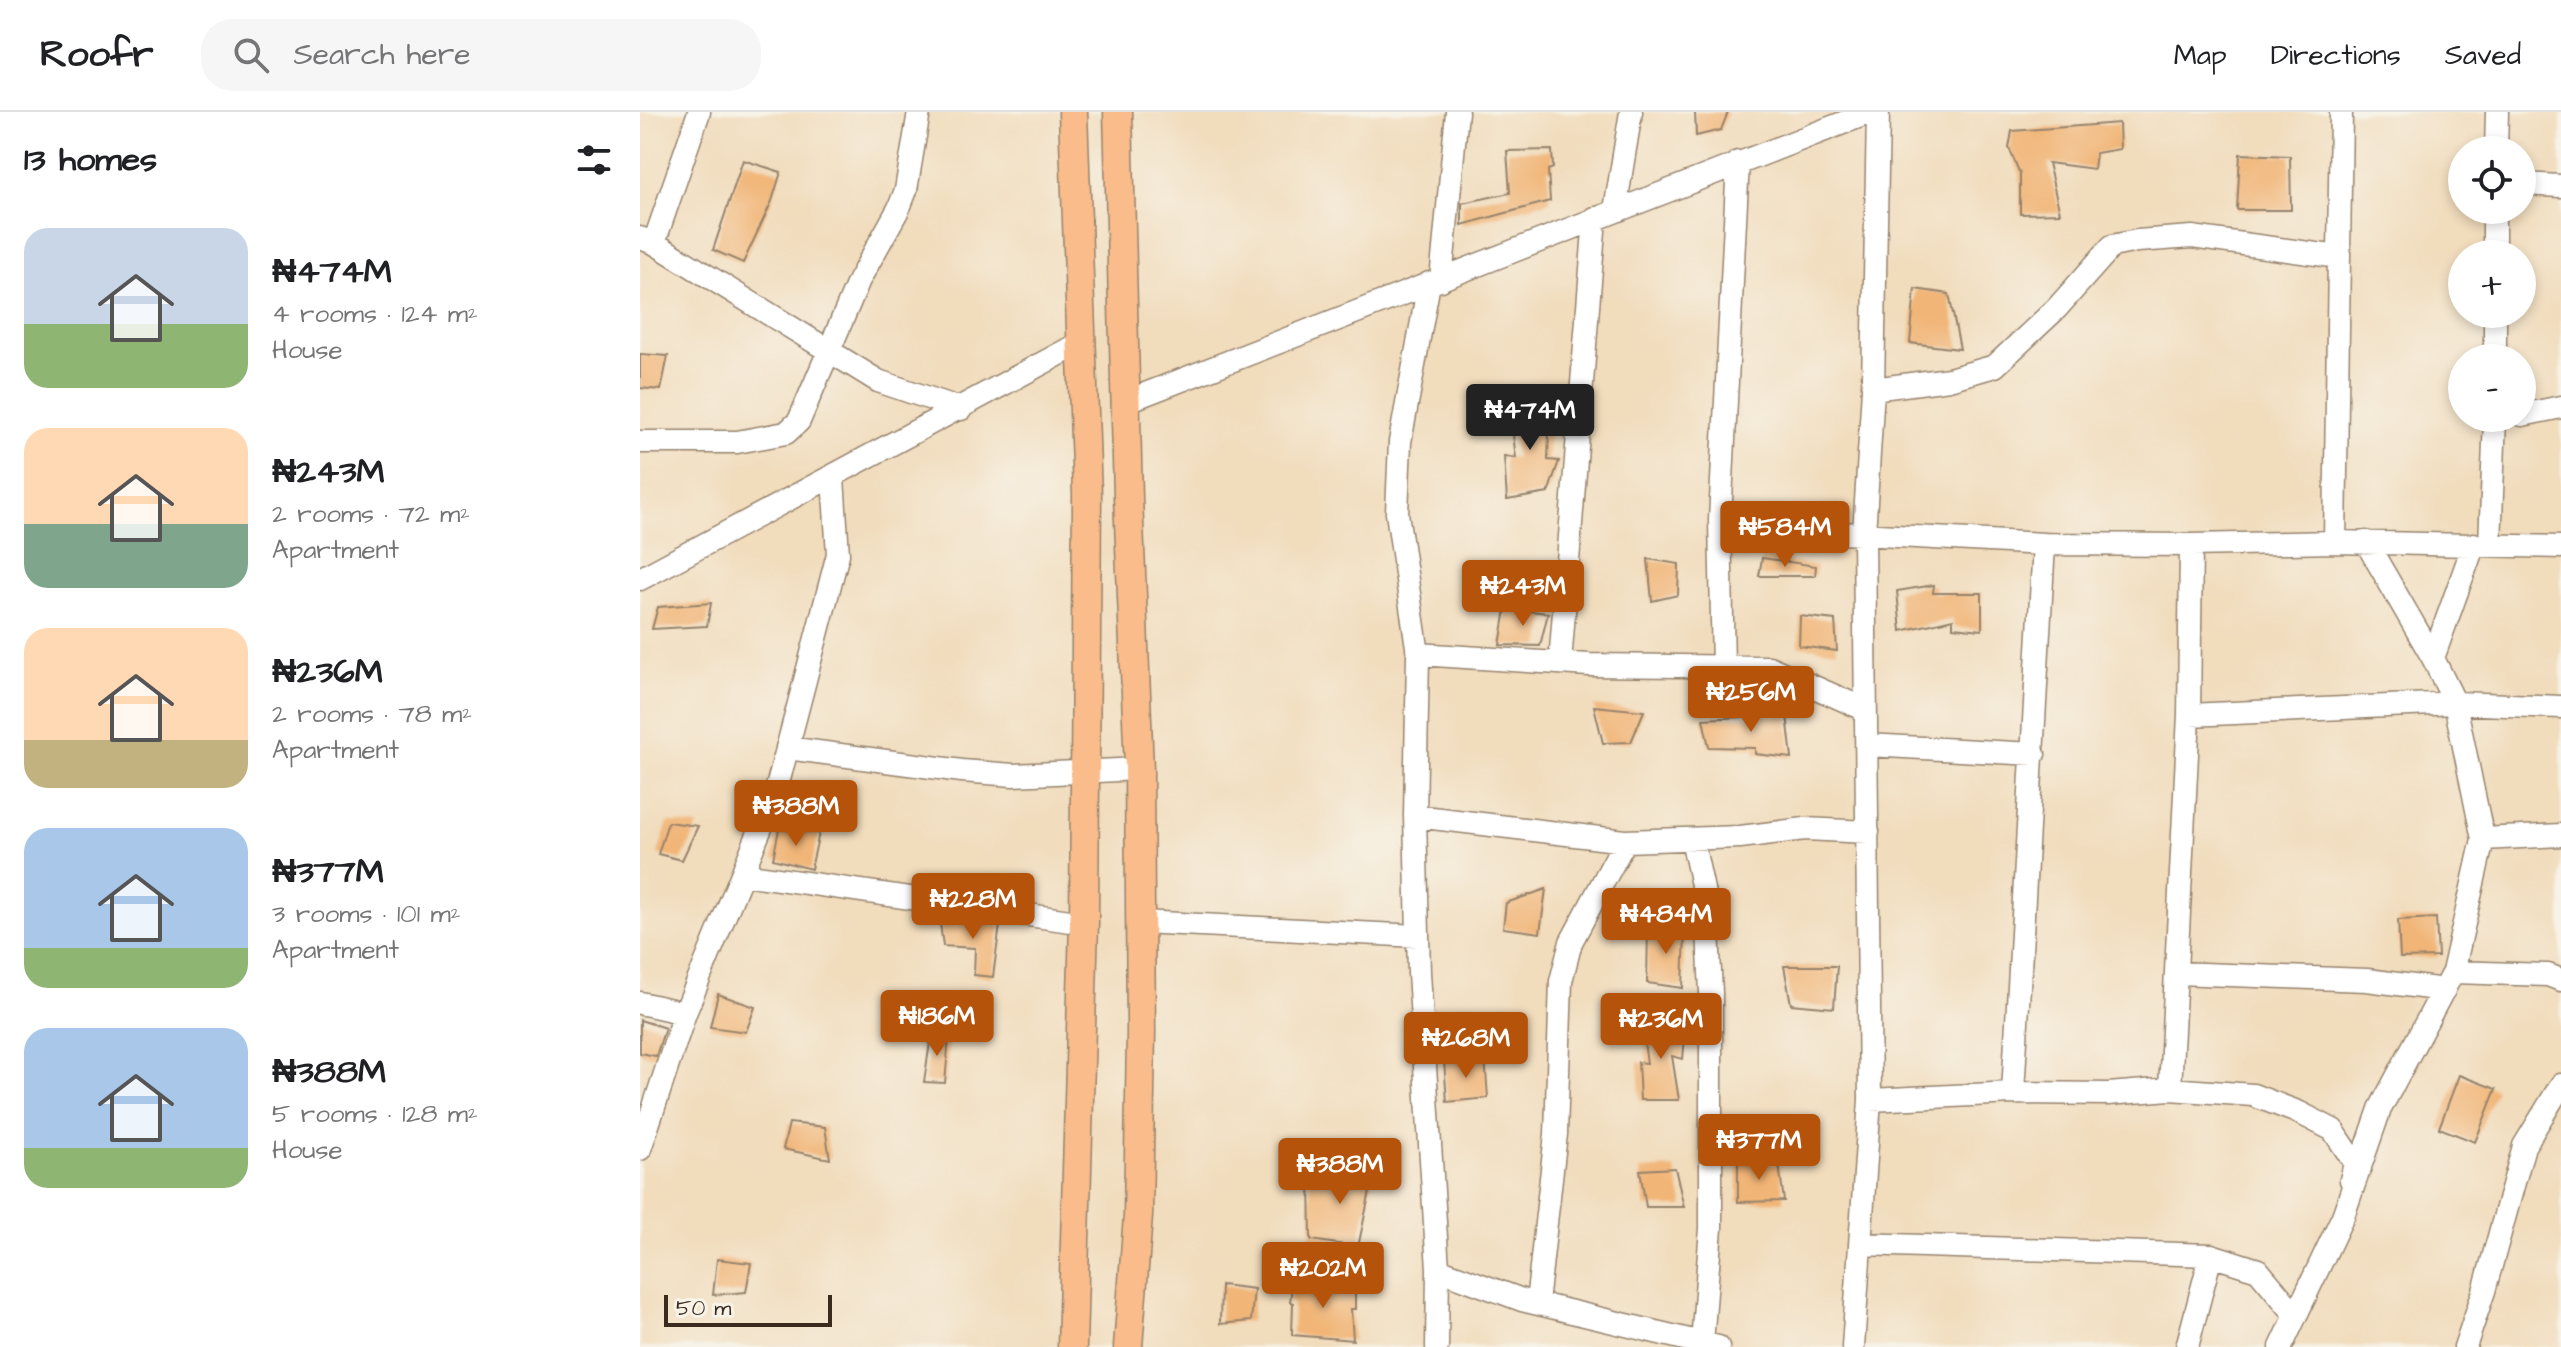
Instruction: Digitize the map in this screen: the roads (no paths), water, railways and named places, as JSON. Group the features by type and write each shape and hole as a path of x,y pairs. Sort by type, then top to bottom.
{"main road":[{"path":"1072,1347 1084,923 1087,494 1073,112"},
{"path":"1118,112 1139,769 1138,1216 1128,1347"}],"street":[{"path":"699,112 647,240 878,381 961,409"},
{"path":"640,442 737,442 786,433 799,421 859,280 906,190 919,112"},
{"path":"1437,1347 1438,1269 1418,936 1415,816 1418,654 1397,513 1400,442 1435,282 1457,112"},
{"path":"1560,663 1605,214 1631,112"},
{"path":"1125,402 1871,112"},
{"path":"1853,1347 1870,1100 1864,534 1873,389 1878,112"},
{"path":"2335,542 2341,112"},
{"path":"2496,136 2497,112"},
{"path":"1723,667 1720,520 1738,162"},
{"path":"2536,185 2561,186"},
{"path":"1873,389 1949,379 1995,366 2057,308 2112,246 2192,237 2339,257"},
{"path":"640,579 1082,342"},
{"path":"2536,412 2561,407"},
{"path":"2433,658 2482,544 2498,432"},
{"path":"640,1149 685,1013 776,791 838,554 833,478"},
{"path":"1720,520 1749,528 2044,544 2366,542 2561,547"},
{"path":"2281,1347 2343,1216 2380,1109 2448,981 2483,839 2455,703 2433,658 2366,542"},
{"path":"2013,1093 2044,544"},
{"path":"2170,1089 2189,715 2191,545"},
{"path":"1418,654 1660,668 1769,667 1864,709"},
{"path":"2189,715 2455,703 2561,707"},
{"path":"1867,745 2034,754"},
{"path":"787,748 1013,775 1139,769"},
{"path":"1415,816 1625,841 1740,837 1805,829 1868,832"},
{"path":"2483,839 2561,835"},
{"path":"1438,1269 1537,1303 1710,1345 1711,993 1707,908 1692,839"},
{"path":"1537,1303 1556,1134 1561,981 1571,942 1625,841"},
{"path":"743,874 1084,923"},
{"path":"1140,922 1418,936"},
{"path":"2176,973 2448,981 2548,975 2561,980"},
{"path":"640,1003 685,1013"},
{"path":"2465,1347 2484,1291 2524,1146 2561,1085"},
{"path":"1870,1100 2013,1093 2108,1094 2170,1089 2253,1095 2333,1130 2355,1163 2343,1216"},
{"path":"1860,1244 2211,1255 2258,1270 2295,1314"},
{"path":"2187,1347 2211,1255"}]}
